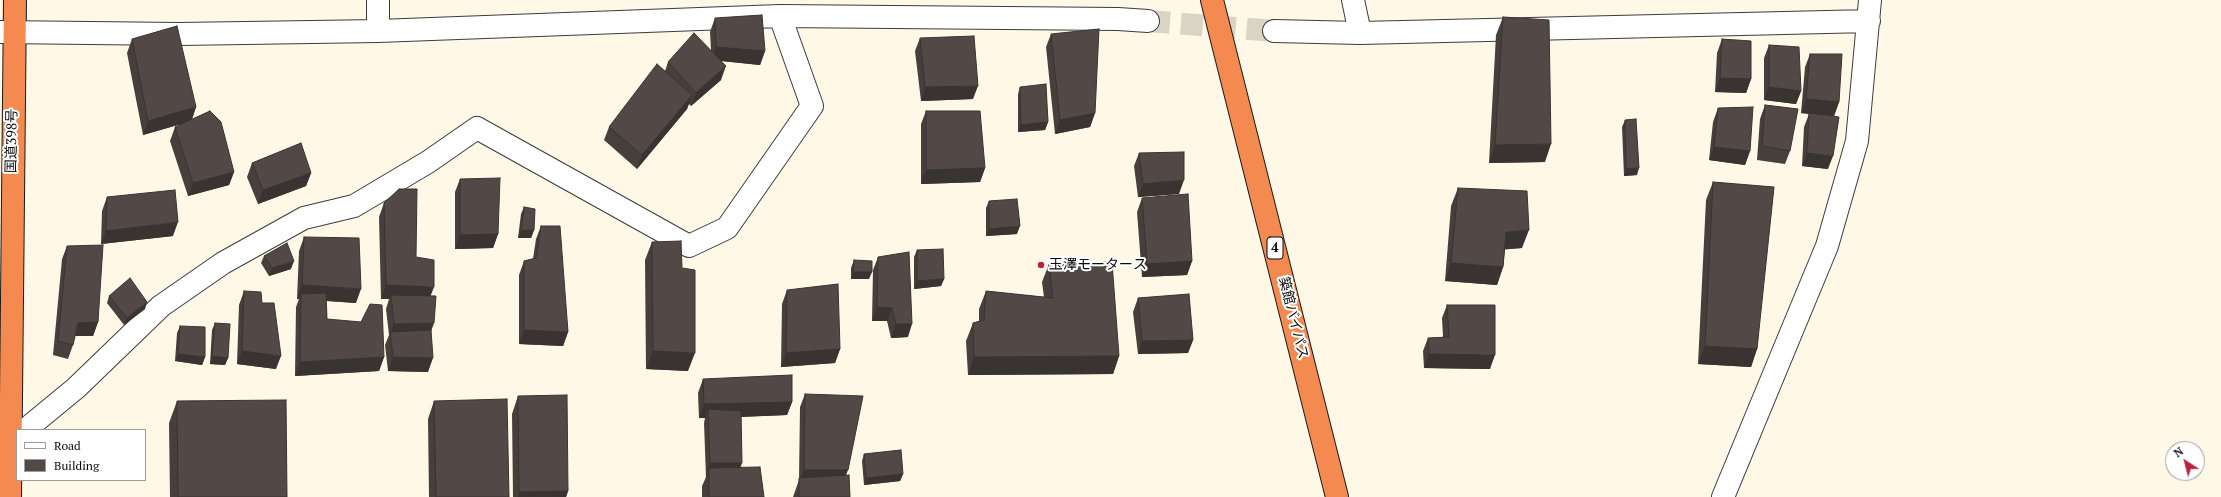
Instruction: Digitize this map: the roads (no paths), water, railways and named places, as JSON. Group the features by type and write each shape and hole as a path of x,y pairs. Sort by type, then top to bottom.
{"highway":[{"name":"国道398号","path":"15,0 7,33 18,429"},
{"name":"築館バイパス","path":"1212,0 1337,497"},
{"name":"国道398号","path":"10,497 16,451"}],"street":[{"path":"378,0 378,31"},
{"path":"1353,0 1360,34"},
{"path":"1274,31 1360,34 1869,10 1857,141 1827,246 1723,497"},
{"path":"7,33 86,31 179,34 378,31 780,16 1118,19 1148,21"},
{"path":"26,429 76,388 161,306 223,263 304,218 354,206 428,162 476,128 689,246 727,228 812,106 780,16"}],"tunnel":[{"path":"1148,21 1274,31"}],"place":[{"name":"玉澤モータース","path":"1041,265"}]}
